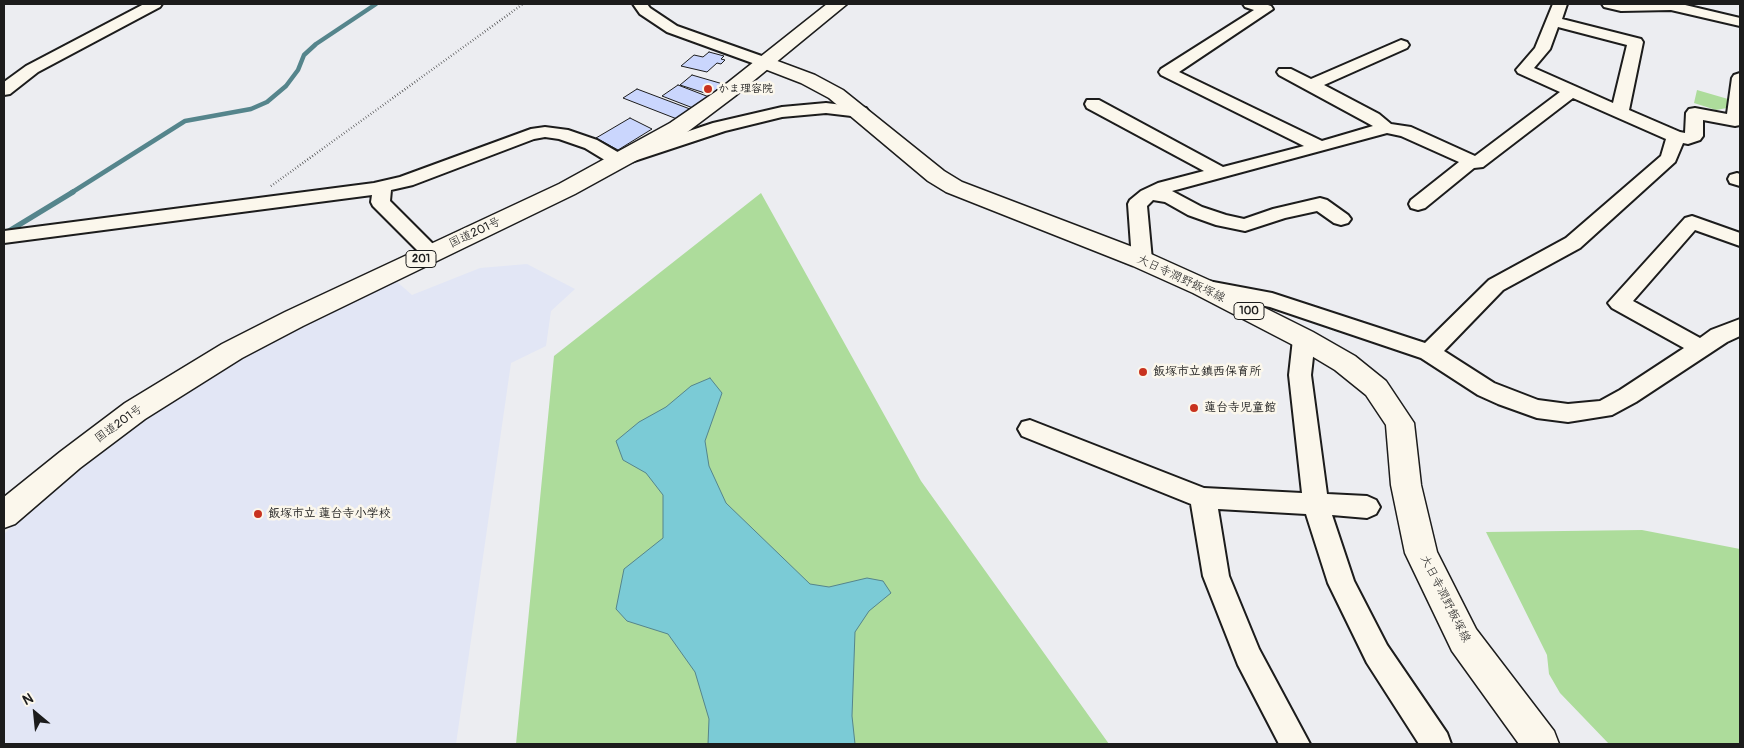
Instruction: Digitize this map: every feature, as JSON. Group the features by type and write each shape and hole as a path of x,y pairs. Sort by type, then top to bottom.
{"main road":[{"name":"国道201号","path":"4,515 70,460 135,411 232,351 294,319 567,189 678,128 728,92 838,4"},
{"name":"大日寺潤野飯塚線","path":"764,62 808,79 836,94 936,176 954,187 1142,260 1202,287 1345,362 1376,388 1400,423 1406,485 1421,554 1464,640 1541,744"}],"street":[{"path":"4,90 32,69 155,4"},
{"path":"640,4 653,17 672,29 764,62"},
{"path":"1250,4 1266,9 1167,72 1320,148"},
{"path":"1560,4 1542,49 1524,70 1676,137 1688,139 1694,136 1695,113 1738,122 1740,78"},
{"path":"1609,4 1621,7 1672,5 1740,22"},
{"path":"1553,21 1635,42 1620,112"},
{"path":"1311,86 1401,45"},
{"path":"1285,72 1373,118 1386,128"},
{"path":"1142,260 1137,204 1151,194 1165,188 1320,148 1386,128 1405,131 1477,163 1571,91"},
{"path":"1093,104 1221,173"},
{"path":"4,237 382,187 406,181 531,134 545,132 562,134 590,144 619,161 719,127 782,112 826,108 860,112"},
{"path":"1429,352 1496,285 1573,243 1669,158 1676,137"},
{"path":"1418,204 1471,161"},
{"path":"382,187 380,202 432,253"},
{"path":"1151,194 1170,197 1195,211 1223,221 1245,225 1280,212 1320,204 1341,219"},
{"path":"1710,342 1619,303 1692,222 1740,240"},
{"path":"1202,287 1272,300 1429,352 1486,389 1506,398 1537,409 1568,413 1604,409 1628,396 1710,342 1740,327"},
{"path":"1710,342 1740,314"},
{"path":"1304,339 1300,375 1316,504 1341,583 1377,654 1436,744"},
{"path":"1030,429 1203,498 1366,508"},
{"path":"1203,498 1216,576 1248,656 1296,744"}],"path":[{"path":"244,206 522,4"}],"shaded area":[{"name":"飯塚市立 蓮台寺小学校","path":"527,264 575,289 551,311 546,346 511,363 456,744 4,744 4,534 48,494 152,412 284,334 395,280 412,295 480,268"}],"green space":[{"path":"1697,90 1728,99 1727,108 1716,110 1694,103"},
{"path":"761,193 921,481 1109,744 516,744 554,356"},
{"path":"1642,530 1740,549 1740,744 1609,744 1560,693 1549,674 1547,655 1486,532"}],"water":[{"path":"710,378 722,393 705,441 709,466 726,503 810,584 829,587 867,578 883,581 891,593 869,611 855,632 852,716 855,744 708,744 709,719 695,672 668,634 627,621 616,609 624,569 663,538 663,495 646,473 623,460 616,441 639,422 666,407 691,386"}],"building":[{"path":"709,52 724,56 721,59 725,60 721,64 717,63 707,72 681,66 694,55 703,57"},
{"path":"692,75 723,84 711,95 680,85"},
{"path":"678,85 709,97 693,108 662,96"},
{"path":"637,89 690,109 677,119 623,98"},
{"path":"630,118 652,129 618,150 596,138"}],"waterway":[{"path":"71,193 185,121 251,109 267,102 286,86 298,70 304,55 316,44 376,4"},
{"path":"4,234 73,192"}],"place":[{"name":"かま理容院","path":"708,89"},
{"name":"飯塚市立鎮西保育所","path":"1143,372"},
{"name":"蓮台寺児童館","path":"1194,408"},
{"name":"飯塚市立 蓮台寺小学校","path":"258,514"}]}
